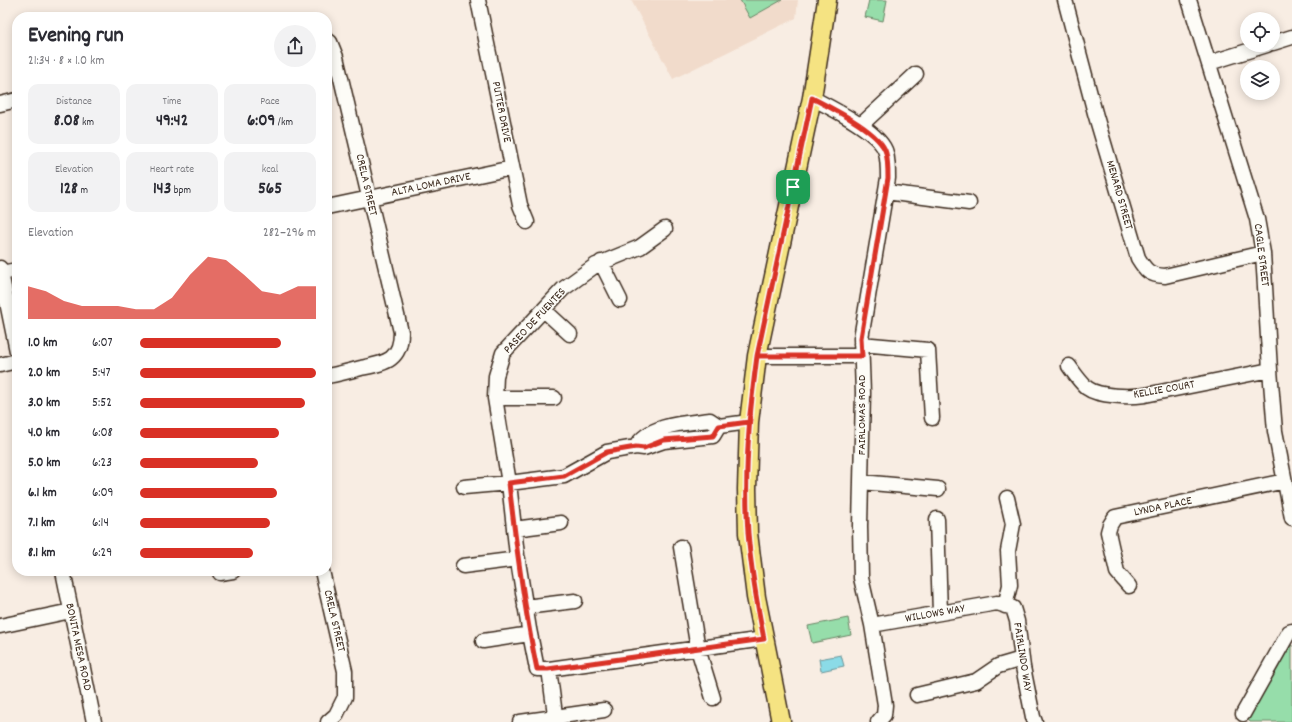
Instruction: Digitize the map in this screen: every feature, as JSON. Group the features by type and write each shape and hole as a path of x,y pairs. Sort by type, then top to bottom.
{"main road":[{"path":"781,722 756,597 748,533 747,489 749,422 757,356 812,98 827,0"}],"street":[{"name":"PUTTER DRIVE","path":"478,0 520,205 527,222"},
{"name":"MENARD STREET","path":"1065,0 1095,113 1138,258 1146,271 1155,275 1165,276 1263,253"},
{"name":"CAGLE STREET","path":"1189,0 1257,220 1263,253 1275,431 1292,518"},
{"path":"1280,41 1292,37"},
{"name":"CRELA STREET","path":"332,47 336,57 401,332 398,350 385,363 332,375"},
{"path":"1209,64 1246,52"},
{"path":"861,125 916,74"},
{"name":"FAIRLOMAS ROAD","path":"812,98 861,125 881,144 886,153 888,178 862,332 861,350 863,393 861,578 872,625 885,705 883,720"},
{"path":"0,104 12,101"},
{"name":"ALTA LOMA DRIVE","path":"332,206 512,168"},
{"path":"886,192 969,203"},
{"name":"PASEO DE FUENTES","path":"548,669 537,669 530,634 518,559 509,483 495,398 496,376 503,354 563,289 601,262 640,247 665,229"},
{"path":"601,262 620,300"},
{"path":"12,270 1,271 12,326"},
{"path":"544,310 570,334"},
{"path":"757,356 861,350 928,350 932,418"},
{"path":"0,365 12,362"},
{"name":"KELLIE COURT","path":"1069,366 1087,388 1105,394 1125,397 1145,395 1270,370"},
{"path":"495,398 554,398"},
{"path":"464,487 564,476 607,452 636,447 639,441 662,427 710,420 719,426 749,422"},
{"name":"LYNDA PLACE","path":"1129,586 1117,572 1108,532 1115,517 1284,481"},
{"path":"861,482 938,489"},
{"path":"1001,604 1010,585 1008,550 1013,524 1007,498"},
{"path":"937,519 940,613"},
{"path":"514,529 561,523"},
{"path":"681,547 698,649 713,698"},
{"path":"463,566 518,559"},
{"name":"BONITA MESA ROAD","path":"64,576 94,722"},
{"name":"CRELA STREET","path":"323,576 345,671 345,697 336,715 328,722"},
{"path":"526,607 575,601"},
{"name":"WILLOWS WAY","path":"872,625 1001,604"},
{"name":"FAIRLINDO WAY","path":"1001,604 1013,608 1017,621 1032,720"},
{"path":"0,626 71,611"},
{"path":"1243,714 1289,632 1292,631"},
{"path":"483,641 530,634"},
{"path":"555,720 548,669 764,639"},
{"path":"917,695 976,681 998,666 1022,659"},
{"path":"520,722 555,720 604,710"}],"shaded area":[{"path":"631,0 798,0 796,18 673,79"}],"green space":[{"path":"740,0 782,0 750,18"},
{"path":"869,0 887,0 883,21 865,17"},
{"path":"848,618 851,635 812,643 808,626"},
{"path":"1292,645 1292,722 1250,722 1248,719 1283,653"}],"water":[{"path":"841,655 844,666 821,671 819,659"}],"route":[{"path":"793,187 757,356 749,422 719,426 713,436 664,440 644,448 636,447 607,452 564,476 509,483 518,559 537,669 548,669 764,639 756,597 748,533 747,489 749,422 750,405 757,356 862,356 861,338 888,178 886,153 881,144 861,125 812,98 793,187"}]}
